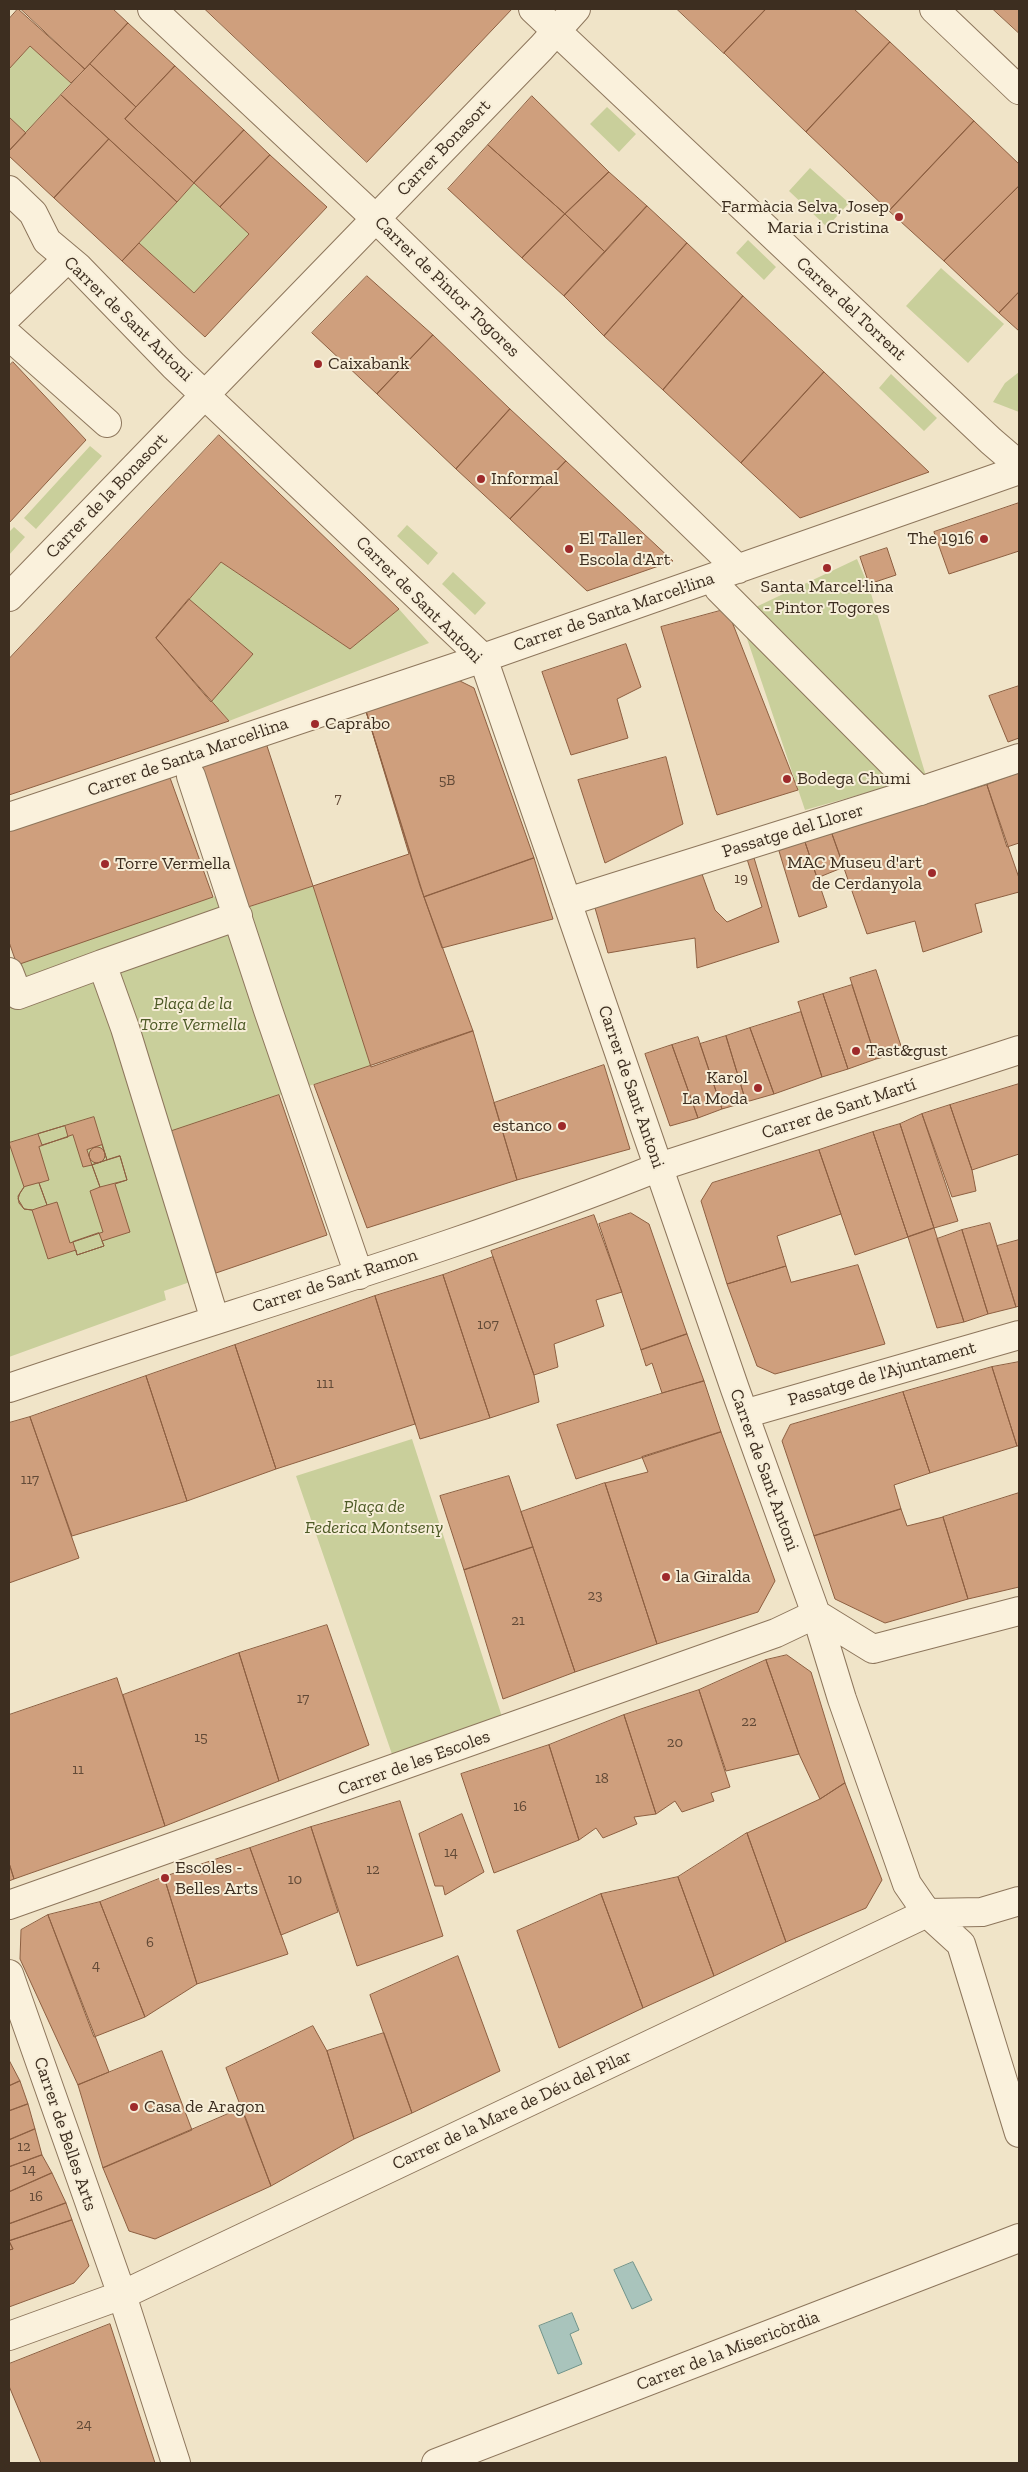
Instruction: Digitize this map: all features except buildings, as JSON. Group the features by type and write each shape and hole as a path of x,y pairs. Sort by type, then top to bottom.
{"street":[{"name":"Carrer de Pintor Togores","path":"152,9 375,218 738,569"},
{"name":"Carrer del Torrent","path":"533,9 991,441 1012,459 1019,460"},
{"name":"Carrer Bonasort","path":"205,394 557,31 576,9"},
{"path":"934,9 1019,90"},
{"name":"Carrer de Sant Antoni","path":"9,190 33,213 47,241 78,267 205,394 483,658 744,1414 816,1614 842,1700 907,1884 927,1913 961,1944 1019,2133"},
{"path":"9,315 67,259"},
{"path":"9,336 107,423"},
{"name":"Carrer de la Bonasort","path":"9,597 205,394"},
{"name":"Carrer de Santa Marcel·lina","path":"9,818 483,658 1019,470"},
{"path":"719,589 920,791"},
{"name":"Passatge del Llorer","path":"567,902 1019,758"},
{"path":"191,776 359,1274"},
{"path":"9,972 18,995 238,916"},
{"path":"102,964 125,1028 215,1320"},
{"name":"Carrer de Sant Martí","path":"659,1167 1019,1050"},
{"name":"Carrer de Sant Ramon","path":"9,1388 359,1274 613,1186 659,1167"},
{"name":"Passatge de l'Ajuntament","path":"744,1414 1019,1335"},
{"path":"816,1614 873,1649 1019,1611"},
{"name":"Carrer de les Escoles","path":"9,1905 390,1772 776,1634 816,1614"},
{"name":"Carrer de la Mare de Déu del Pilar","path":"9,2336 122,2294 927,1913 982,1912 1019,1901"},
{"name":"Carrer de Belles Arts","path":"9,1974 122,2294 176,2463"},
{"name":"Carrer de la Misericòrdia","path":"436,2463 1019,2238"}],"green space":[{"path":"30,46 71,83 26,133 9,117 9,69"},
{"path":"607,107 636,134 619,152 590,124"},
{"path":"810,168 849,203 827,227 789,191"},
{"path":"194,183 249,234 194,293 139,243"},
{"path":"748,240 776,267 764,280 736,253"},
{"path":"941,268 1004,324 968,363 906,306"},
{"path":"1019,372 1019,412 993,402 1005,383"},
{"path":"891,374 937,418 924,431 879,388"},
{"path":"90,446 102,456 36,529 24,518"},
{"path":"407,525 438,553 428,565 397,536"},
{"path":"14,527 25,537 9,555 9,532"},
{"path":"857,559 869,587 926,776 805,810 739,615"},
{"path":"221,562 350,649 399,609 429,643 229,721 156,638"},
{"path":"453,572 486,603 475,615 442,584"},
{"name":"Plaça de la Torre Vermella","path":"313,886 371,1067 279,1095 149,1140 190,1282 164,1291 166,1300 9,1357 9,966 240,888 249,907"},
{"name":"Plaça de Federica Montseny","path":"412,1439 506,1729 394,1760 296,1476"}],"water":[{"path":"633,2262 652,2300 632,2309 614,2270"},
{"path":"572,2313 579,2330 570,2334 582,2364 558,2374 539,2326"}],"place":[{"name":"Farmàcia Selva, Josep Maria i Cristina","path":"899,217"},
{"name":"Caixabank","path":"318,364"},
{"name":"Informal","path":"481,479"},
{"name":"The 1916","path":"984,539"},
{"name":"El Taller Escola d'Art","path":"569,549"},
{"name":"Santa Marcel·lina - Pintor Togores","path":"827,568"},
{"name":"Caprabo","path":"315,724"},
{"name":"Bodega Chumi","path":"787,779"},
{"name":"Torre Vermella","path":"105,864"},
{"name":"MAC Museu d'art de Cerdanyola","path":"932,873"},
{"name":"Tast&gust","path":"856,1051"},
{"name":"Karol La Moda","path":"758,1088"},
{"name":"estanco","path":"562,1126"},
{"name":"la Giralda","path":"666,1577"},
{"name":"Escoles - Belles Arts","path":"165,1878"},
{"name":"Casa de Aragon","path":"134,2107"}]}
